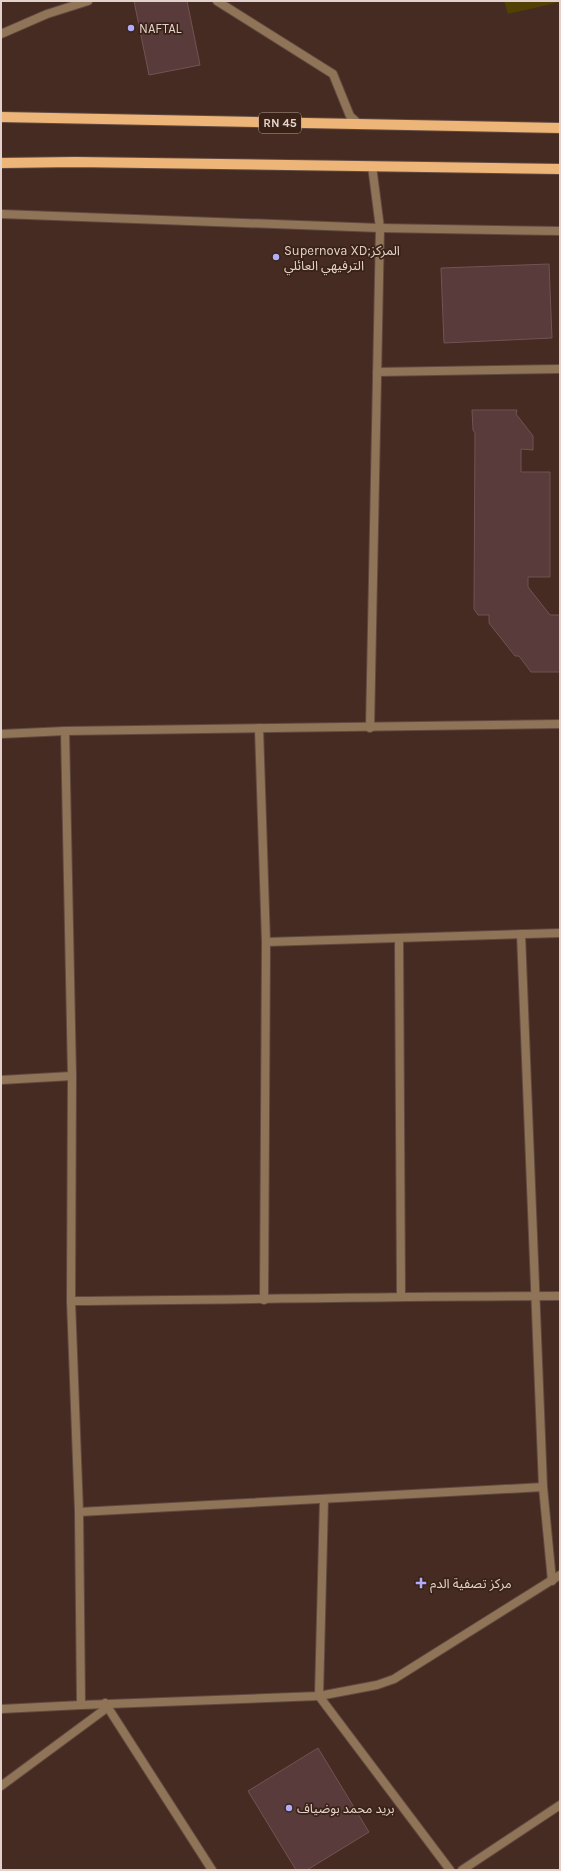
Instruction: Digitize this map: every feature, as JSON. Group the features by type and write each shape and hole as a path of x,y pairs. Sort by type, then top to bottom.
{"main road":[{"name":"RN 45","path":"1,117 560,128"},
{"path":"1,163 74,162 560,169"}],"street":[{"path":"1,34 47,14 88,1"},
{"path":"217,1 333,74 350,116 360,125"},
{"path":"370,728 380,228 372,166"},
{"path":"1,214 380,228 560,231"},
{"path":"377,372 560,370"},
{"path":"1,734 65,731 370,728 560,724"},
{"path":"259,728 266,942 264,1300"},
{"path":"65,731 72,1076 71,1301 78,1512 81,1706"},
{"path":"266,942 560,933"},
{"path":"521,934 537,1296 543,1486 552,1581"},
{"path":"399,938 401,1296"},
{"path":"1,1080 72,1076"},
{"path":"71,1301 264,1300 401,1296 560,1296"},
{"path":"78,1512 543,1486"},
{"path":"324,1499 319,1696 450,1870"},
{"path":"1,1709 319,1696 376,1685 394,1679 560,1575"},
{"path":"1,1786 106,1705"},
{"path":"106,1705 212,1870"},
{"path":"462,1870 560,1805"}],"shaded area":[{"path":"504,1 560,1 560,2 508,14"}],"building":[{"path":"134,1 187,1 200,65 149,75"},
{"path":"549,264 552,338 444,343 441,268"},
{"path":"472,410 517,410 516,414 533,436 533,450 521,449 521,472 550,472 550,577 528,577 528,587 550,615 560,615 560,672 531,672 519,656 515,656 489,623 489,615 478,615 474,609 475,433 473,430"},
{"path":"318,1748 369,1832 307,1870 296,1870 248,1791"}],"place":[{"name":"NAFTAL","path":"131,28"},
{"name":"Supernova XD;المركز الترفيهي العائلي","path":"276,257"},
{"name":"مركز تصفية الدم","path":"421,1583"},
{"name":"بريد محمد بوضياف","path":"289,1808"}]}
